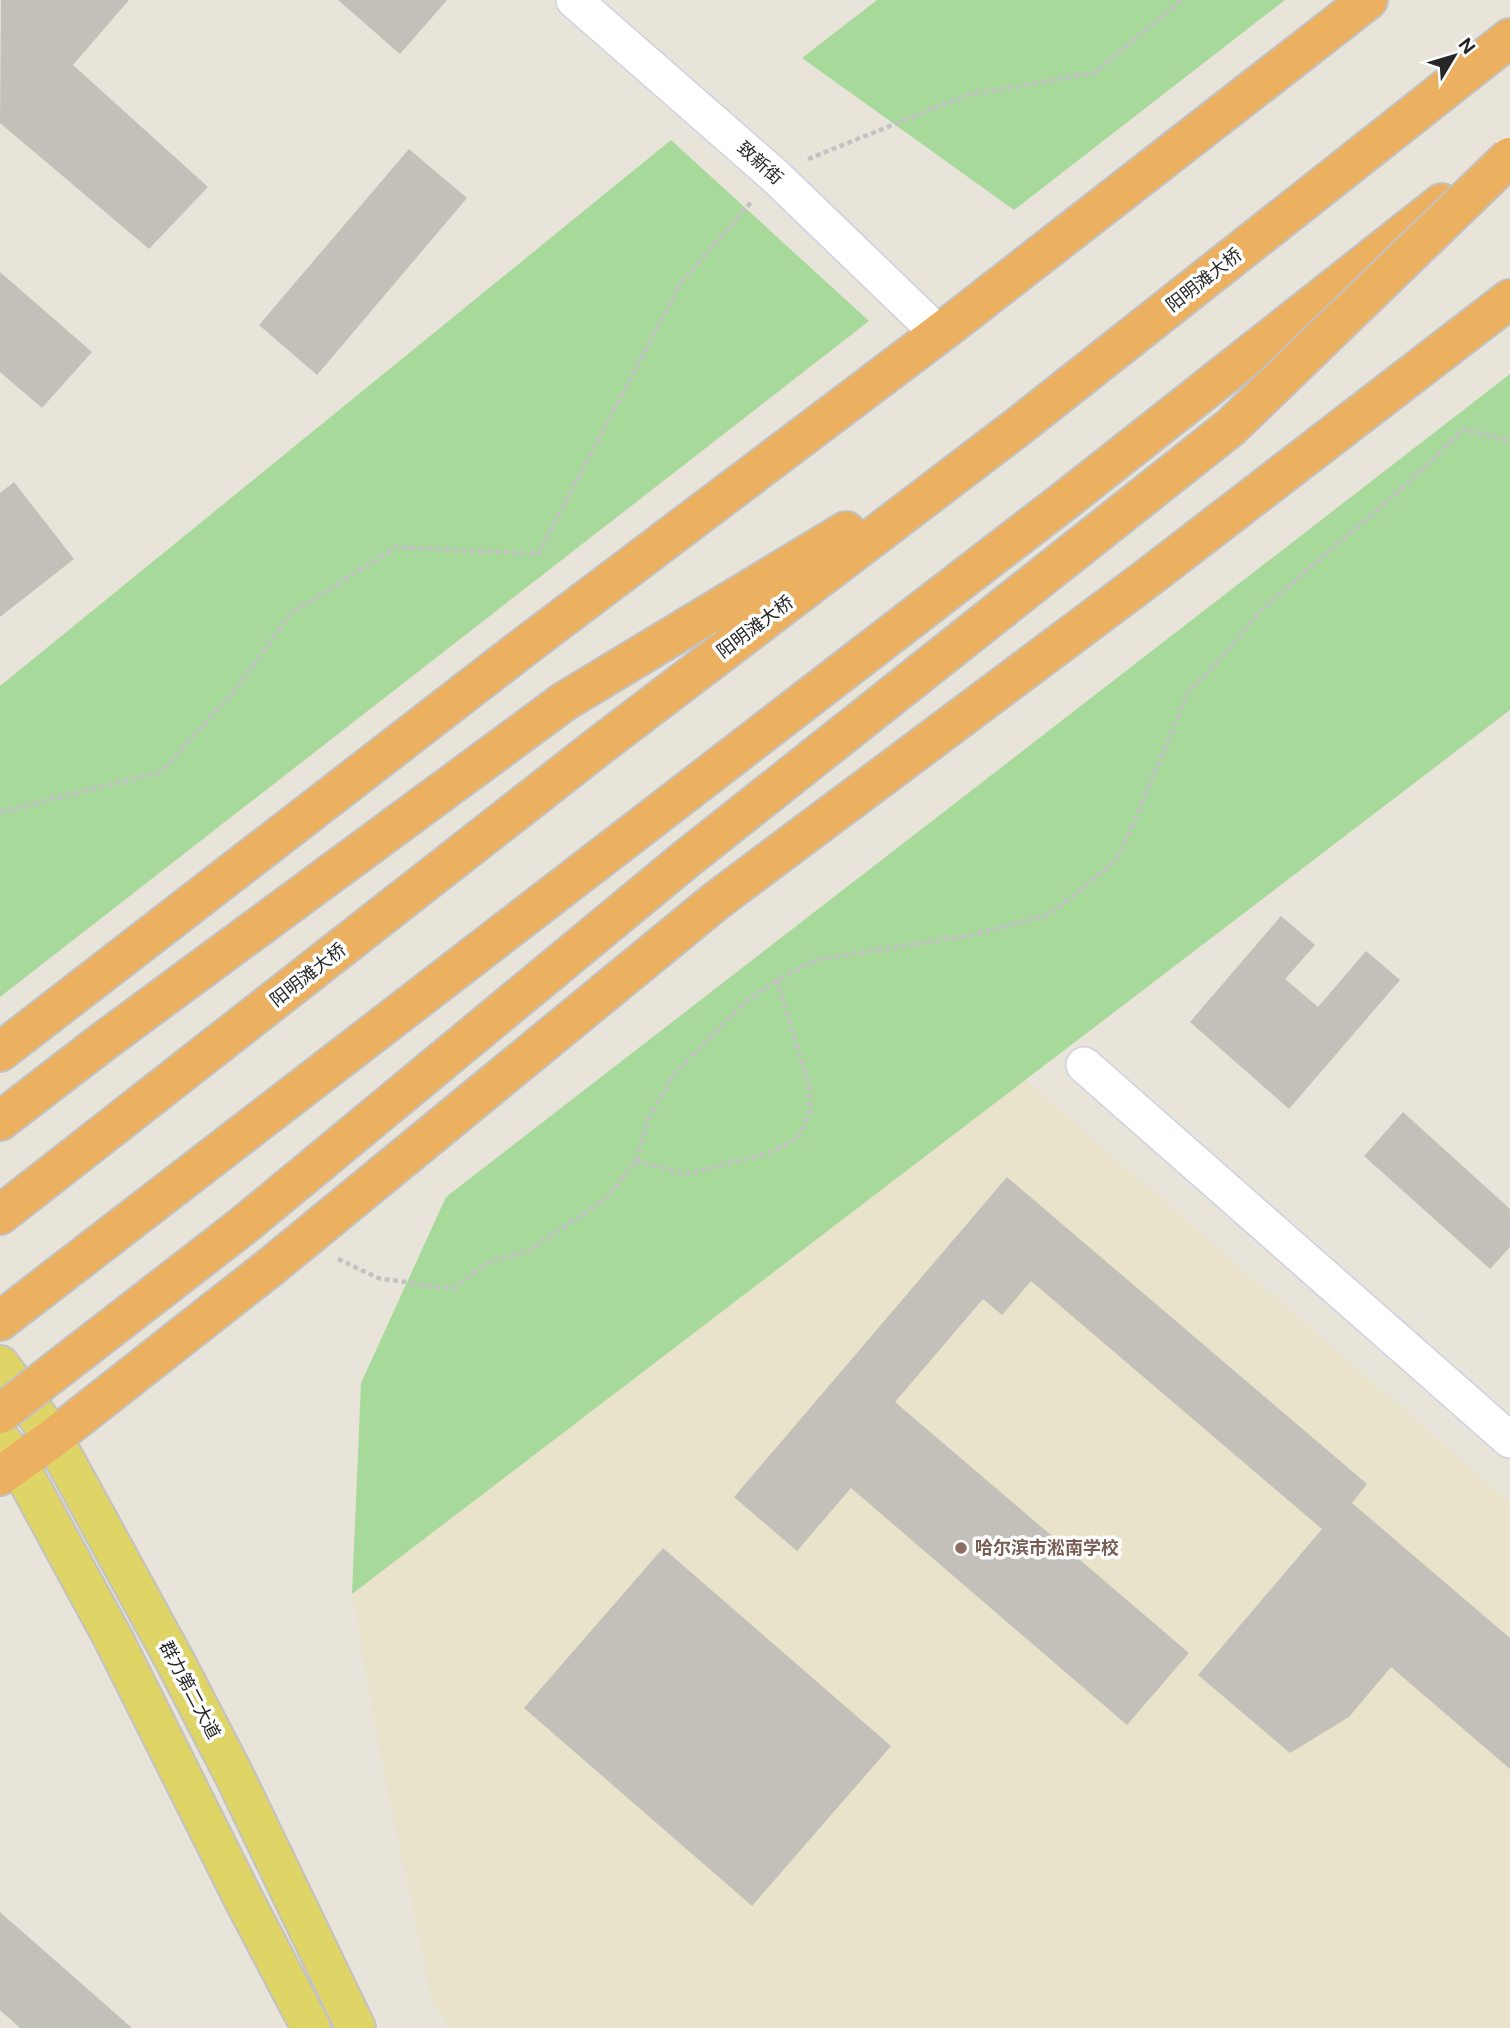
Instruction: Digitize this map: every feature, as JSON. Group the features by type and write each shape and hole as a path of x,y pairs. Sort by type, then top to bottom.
{"highway":[{"path":"0,1052 524,647 946,328 1368,0"},
{"name":"阳明滩大桥","path":"0,1215 599,746 1019,426 1510,38"},
{"path":"0,1321 1072,495 1510,150"},
{"path":"0,1414 244,1225 685,860 1231,427 1510,158"},
{"path":"6,1460 53,1438 303,1241 716,901 1145,580 1510,299"},
{"path":"0,1121 116,1032 565,701 1019,426"}],"main road":[{"name":"群力第二大道","path":"0,1365 53,1438 175,1661 228,1763 356,2028"},
{"path":"6,1460 119,1650 311,2028"}],"street":[{"name":"致新街","path":"574,0 783,170"},
{"name":"致新街","path":"602,0 946,328"},
{"path":"1084,1065 1510,1440"}],"path":[{"path":"0,811 161,772 237,688 290,614 396,547 538,554 681,284 783,170 967,96 1094,73 1182,0"},
{"path":"303,1241 378,1278 452,1289 489,1262 528,1251 607,1198 636,1161 648,1119 674,1074 744,1003 777,980 816,960 971,935 1048,915 1115,861 1135,820 1188,692 1262,610 1396,495 1464,429 1510,441"},
{"path":"636,1161 686,1174 769,1153 798,1138 810,1112 809,1086 777,980"}],"shaded area":[{"name":"哈尔滨市淞南学校","path":"1025,1080 1510,1502 1510,2028 450,2028 432,2001 381,1756 352,1594"}],"green space":[{"path":"877,0 1285,0 1014,210 802,58"},
{"path":"671,140 869,321 0,997 0,686"},
{"path":"1510,374 1510,710 352,1594 361,1383 446,1197"}],"building":[{"path":"1,0 129,0 73,65 208,187 149,249 0,123"},
{"path":"338,0 447,0 400,54"},
{"path":"409,149 467,198 317,375 259,325"},
{"path":"0,272 92,352 42,408 0,372"},
{"path":"14,482 74,559 0,617 0,493"},
{"path":"1281,916 1315,945 1285,979 1318,1007 1366,951 1400,980 1289,1109 1190,1022"},
{"path":"1403,1112 1510,1209 1510,1247 1490,1269 1364,1156"},
{"path":"1007,1177 1367,1484 1352,1503 1510,1638 1510,1769 1391,1667 1349,1717 1290,1753 1198,1675 1322,1529 1031,1281 1002,1315 983,1299 895,1402 1189,1653 1127,1725 851,1488 797,1551 734,1497"},
{"path":"663,1548 891,1746 752,1906 524,1708"},
{"path":"0,1912 132,2028 20,2028 0,2010"}],"place":[{"name":"哈尔滨市淞南学校","path":"961,1548"}]}
